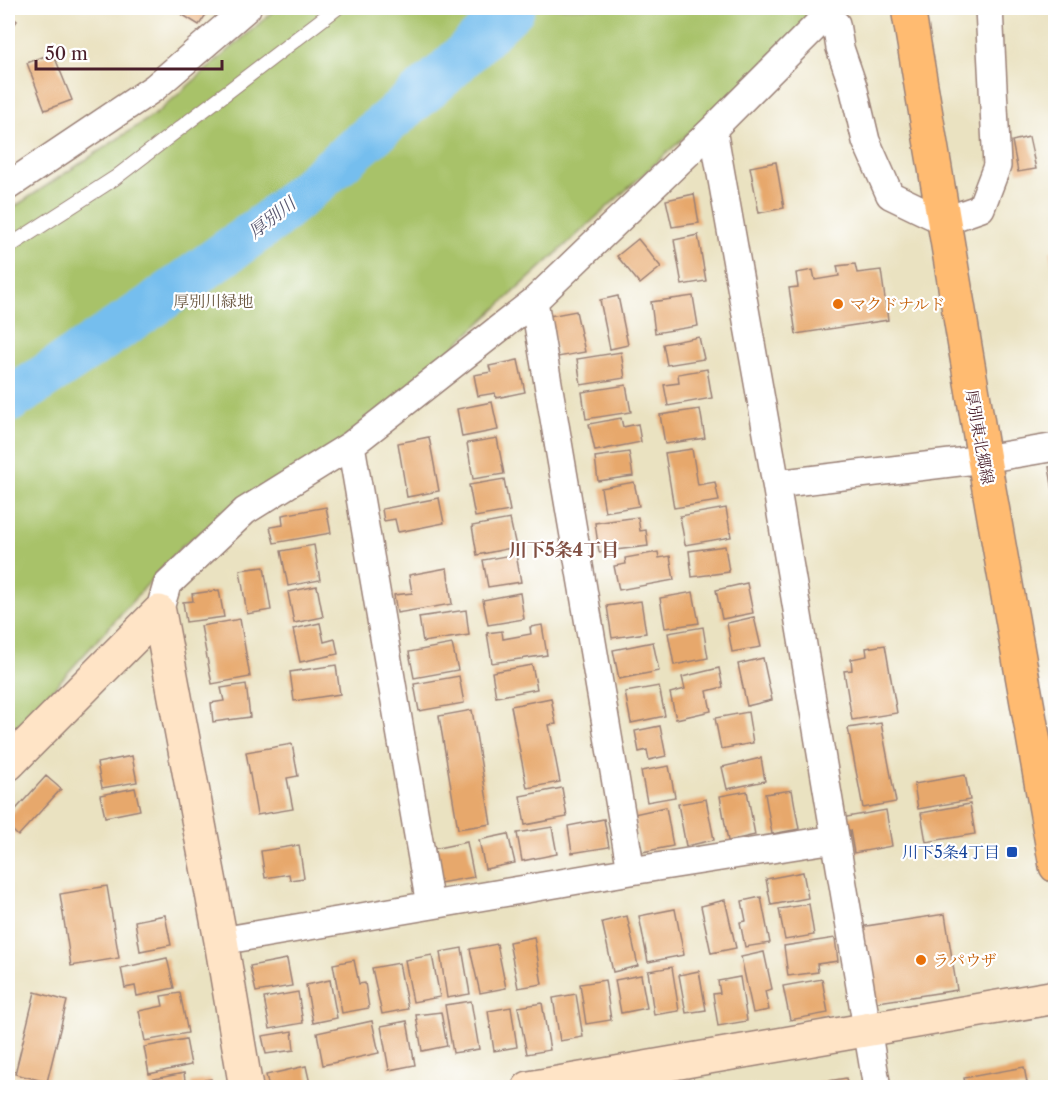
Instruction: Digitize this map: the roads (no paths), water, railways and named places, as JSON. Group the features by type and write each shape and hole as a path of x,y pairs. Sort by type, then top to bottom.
{"main road":[{"name":"厚別東北郷線","path":"908,8 1056,866"}],"street":[{"path":"8,186 154,88 247,8"},
{"path":"246,1088 221,941 159,612 167,585 245,512 351,445 534,301 713,129 824,18 836,24 840,48 853,86 866,141 891,195 944,221 981,208 997,166 988,8"},
{"path":"713,129 776,484 877,1088"},
{"path":"534,301 631,871"},
{"path":"351,445 430,905"},
{"path":"776,484 984,459 1056,447"},
{"path":"8,764 159,612"},
{"path":"221,941 631,871 835,839"},
{"path":"529,1088 1056,996"}],"lane":[{"path":"8,247 115,178 337,8"}],"waterway":[{"name":"厚別川","path":"8,401 152,306 270,221 443,75 513,8"}],"place":[{"name":"マクドナルド","path":"838,304"},
{"name":"川下5条4丁目","path":"1012,852"},
{"name":"ラパウザ","path":"921,960"}],"district":[{"name":"川下5条4丁目","path":"564,550"}],"park label":[{"name":"厚別川緑地","path":"213,301"}]}
